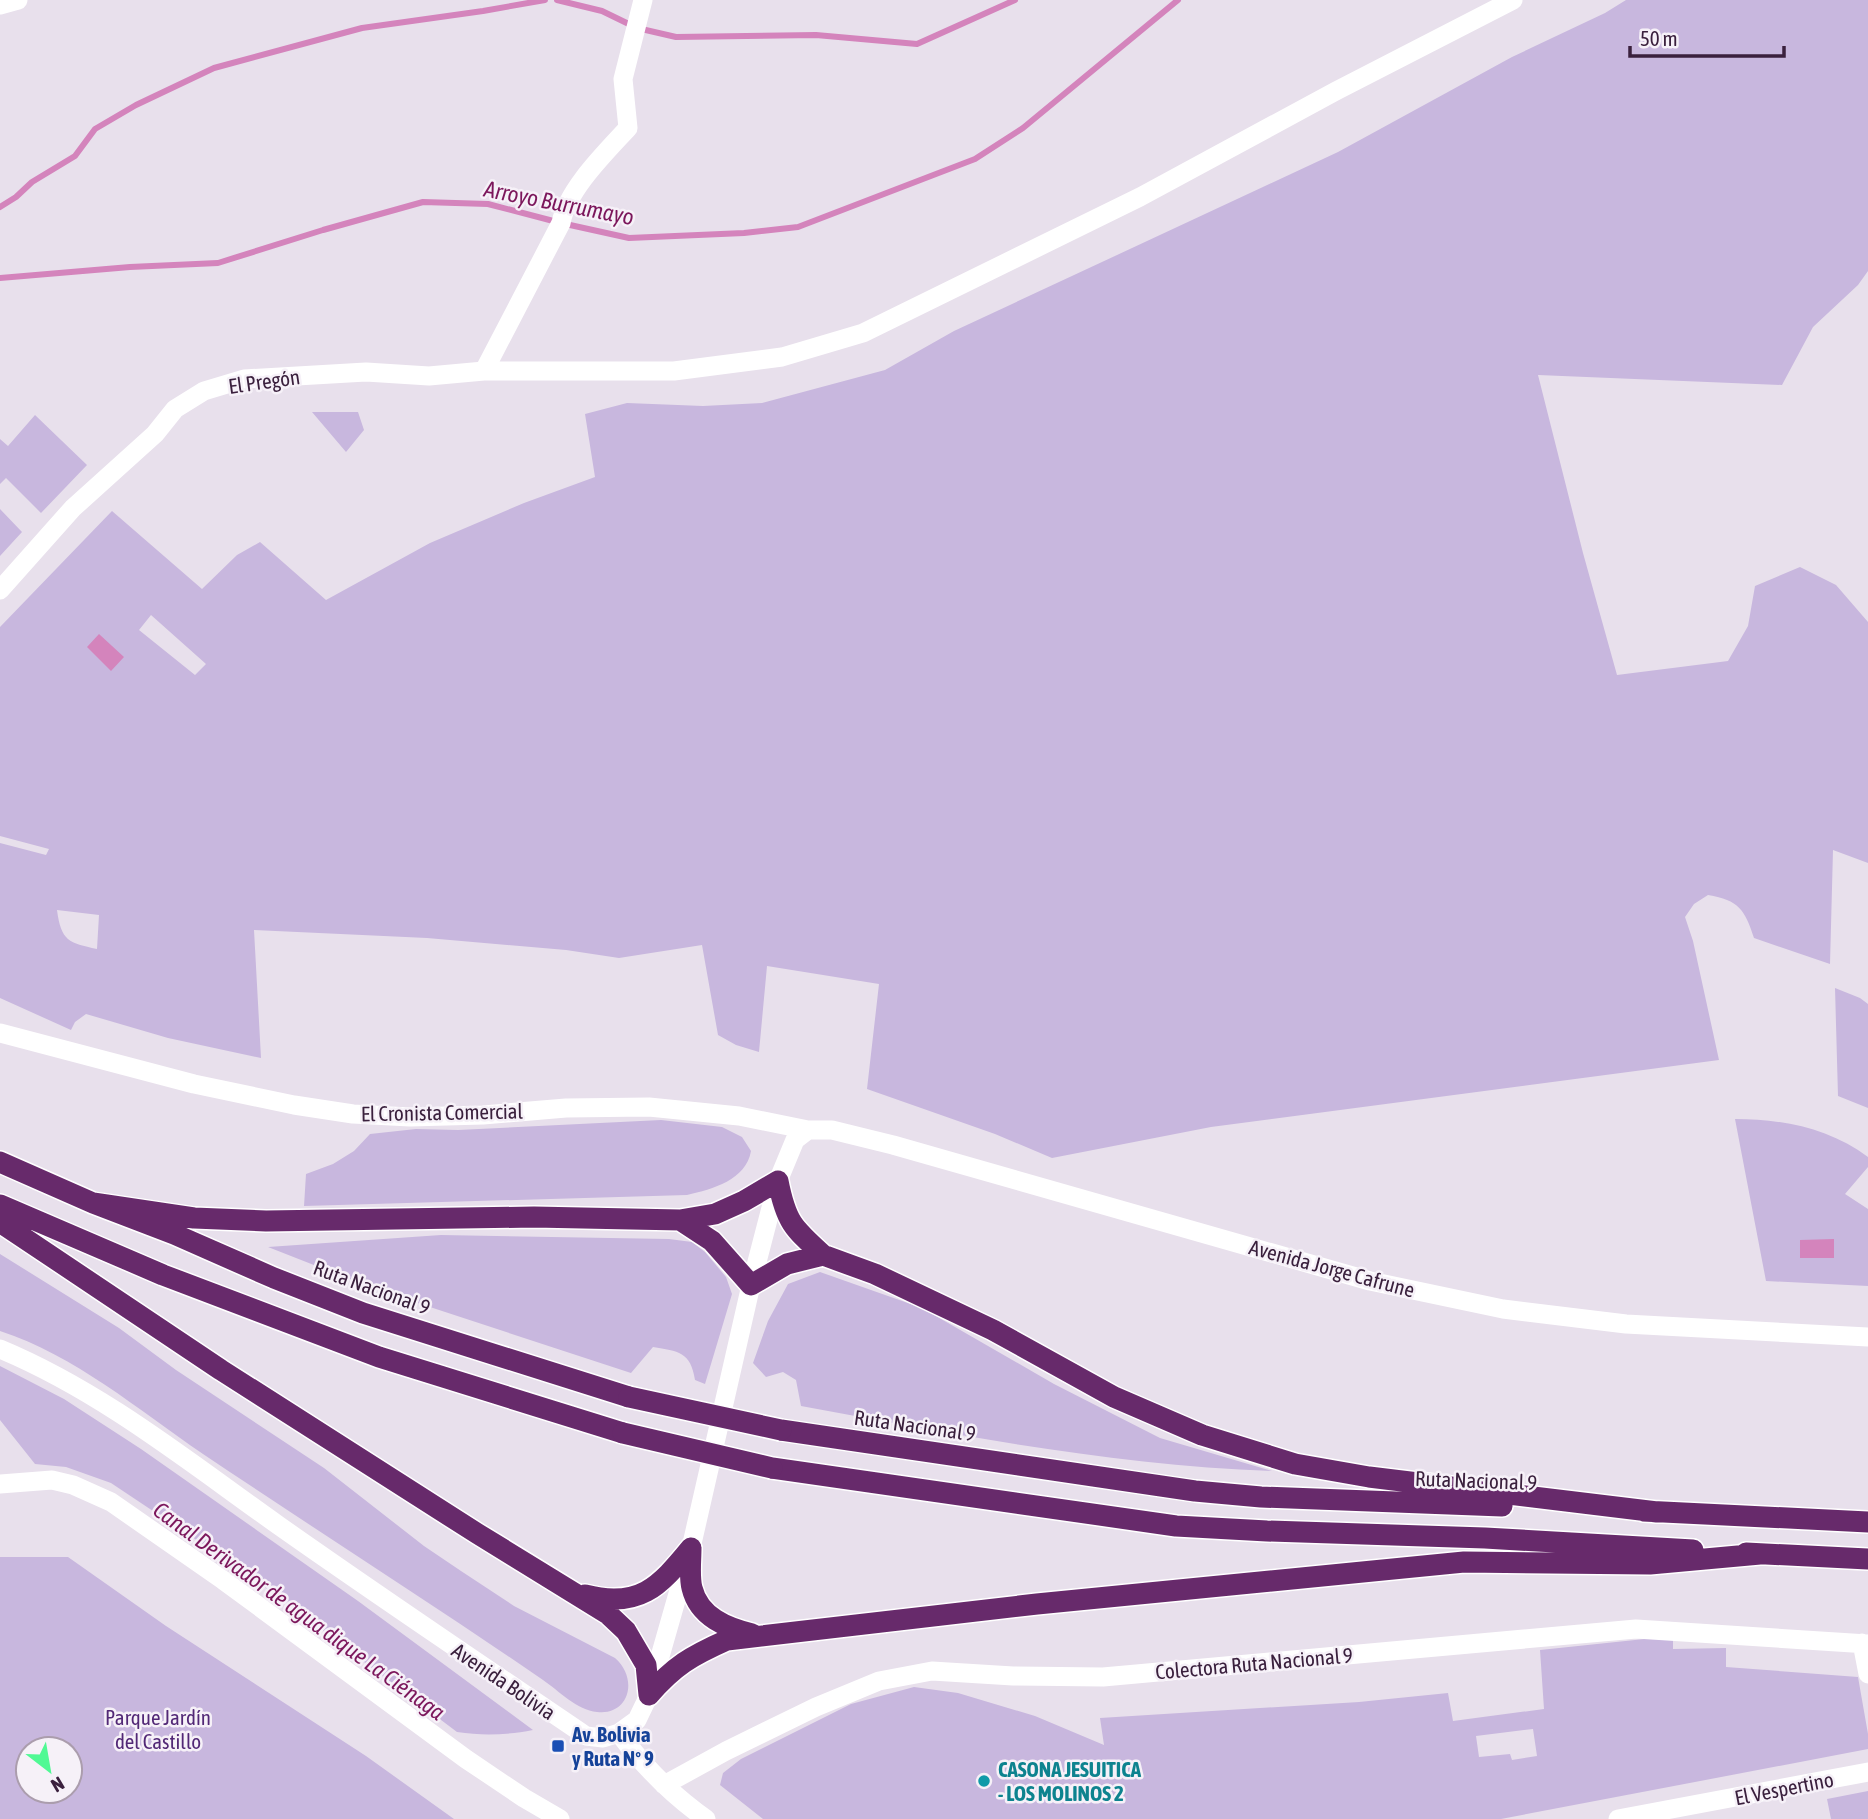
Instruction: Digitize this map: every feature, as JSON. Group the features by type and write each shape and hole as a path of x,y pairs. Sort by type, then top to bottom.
{"highway":[{"name":"Ruta Nacional 9","path":"0,1162 93,1203 363,1313 629,1397 781,1430 1195,1491 1274,1497 1868,1521"},
{"path":"93,1203 194,1218 266,1221 534,1217 680,1220 715,1214 778,1181 783,1209 796,1231 823,1255 875,1274 993,1330 1114,1397 1202,1435 1295,1464 1369,1477 1657,1512"},
{"path":"0,1205 163,1275 379,1357 623,1433 772,1468 1176,1526 1485,1538 1868,1559"},
{"path":"680,1220 712,1241 751,1285 787,1264 823,1255"},
{"path":"0,1222 232,1377 608,1614 626,1631 646,1665 649,1695"},
{"path":"569,1591 604,1600 626,1600 647,1592 664,1580 691,1548"},
{"path":"691,1548 692,1589 703,1610 719,1624 759,1636"},
{"path":"649,1695 668,1672 693,1655 727,1640 1037,1604 1464,1562 1650,1564 1760,1553"}],"street":[{"path":"0,5 18,0"},
{"path":"484,371 561,223 563,208 601,157 628,128 623,79 643,0"},
{"name":"El Pregón","path":"0,590 73,508 155,435 175,409 204,391 244,379 295,375 366,372 429,376 484,371 674,371 782,357 863,333 1140,197 1336,91 1513,0"},
{"name":"El Cronista Comercial","path":"0,1033 194,1084 353,1114 410,1117 483,1115 566,1108 649,1107 738,1116 808,1130"},
{"path":"706,1819 682,1802 640,1762 619,1733 637,1720 649,1695 691,1548 751,1285 778,1181 795,1140 808,1130"},
{"name":"Avenida Jorge Cafrune","path":"808,1130 832,1130 893,1145 1370,1281 1503,1309 1626,1324 1868,1337"},
{"name":"Avenida Bolivia","path":"0,1349 32,1362 74,1385 586,1736 603,1738 619,1733"},
{"path":"0,1484 52,1480 73,1485 111,1502 223,1580 466,1759 561,1819"},
{"name":"Colectora Ruta Nacional 9","path":"664,1785 816,1707 879,1681 932,1671 1013,1676 1103,1677 1636,1629 1865,1644"},
{"path":"1865,1644 1868,1674"},
{"name":"El Vespertino","path":"1618,1819 1868,1772"}],"green space":[{"path":"1626,0 1868,0 1868,271 1858,285 1813,327 1782,385 1538,375 1617,675 1728,661 1748,626 1755,586 1800,567 1836,585 1868,622 1868,863 1833,850 1830,964 1754,938 1744,913 1734,903 1719,897 1708,895 1694,904 1685,917 1693,941 1719,1060 1211,1127 1052,1158 995,1134 867,1089 879,984 767,966 759,1052 736,1045 718,1035 702,945 619,958 566,950 427,938 254,930 261,1058 168,1038 86,1014 75,1022 71,1030 0,998 0,843 46,855 49,849 0,836 0,627 112,511 202,589 237,555 260,542 326,600 430,543 524,503 595,477 585,414 627,403 703,406 762,403 885,370 954,331 1338,152 1512,57 1605,13","holes":["151,615 206,664 195,675 139,630","57,910 99,915 97,949 68,939 61,928"]},
{"path":"312,412 358,412 364,430 346,452"},
{"path":"35,415 87,465 41,513 6,478 0,484 0,439 8,446"},
{"path":"0,509 22,532 0,556"},
{"path":"1835,988 1868,1004 1868,1108 1838,1096"},
{"path":"1735,1119 1804,1127 1837,1139 1868,1157 1868,1167 1845,1194 1868,1209 1868,1286 1766,1281"},
{"path":"661,1120 722,1127 742,1137 751,1151 748,1161 743,1169 727,1182 687,1195 304,1206 306,1174 333,1164 354,1151 370,1134 416,1129 458,1130"},
{"path":"441,1235 669,1239 692,1242 705,1252 726,1277 732,1294 705,1384 695,1380 687,1358 676,1352 653,1347 631,1373 375,1289 268,1247"},
{"path":"0,1254 119,1328 176,1370 324,1468 424,1546 514,1606 615,1658 627,1676 627,1694 623,1702 608,1712 590,1711 575,1704 501,1651 203,1454 105,1385 55,1354 0,1331"},
{"path":"820,1272 922,1308 1054,1384 1160,1438 1272,1471 1153,1462 1035,1447 801,1406 796,1380 783,1372 766,1377 753,1363 768,1321 788,1284"},
{"path":"0,1366 64,1399 141,1449 358,1601 533,1730 495,1734 457,1732 246,1573 111,1483 66,1467 35,1464 0,1420"},
{"name":"Parque Jardín del Castillo","path":"0,1557 68,1557 166,1626 366,1756 454,1819 0,1819"},
{"path":"1673,1636 1673,1649 1726,1648 1726,1667 1858,1677 1868,1749 1501,1819 763,1819 720,1785 723,1773 741,1759 851,1704 914,1687 958,1693 1035,1716 1104,1745 1100,1718 1359,1702 1448,1693 1453,1721 1544,1709 1540,1650","holes":["1533,1729 1537,1756 1512,1760 1510,1754 1479,1757 1476,1736"]},
{"path":"1868,1791 1868,1819 1831,1819 1827,1799"}],"shaded area":[{"path":"99,634 124,657 111,671 87,647"},
{"path":"1834,1239 1834,1258 1800,1258 1800,1240"}],"waterway":[{"name":"Arroyo Burrumayo","path":"0,207 32,182 75,156 95,129 136,105 214,68 362,28 545,0"},
{"name":"Arroyo Burrumayo","path":"557,0 602,11 637,28 676,37 816,35 917,44 1015,0"},
{"name":"Arroyo Burrumayo","path":"0,278 218,263 423,202 488,204 629,238 744,233 798,227 975,159 1023,128 1178,0"}],"place":[{"name":"Av. Bolivia y Ruta N° 9","path":"558,1746"},
{"name":"CASONA JESUITICA - LOS MOLINOS 2","path":"984,1781"}],"water label":[{"name":"Canal Derivador de agua dique La Ciénaga","path":"299,1611"}]}
